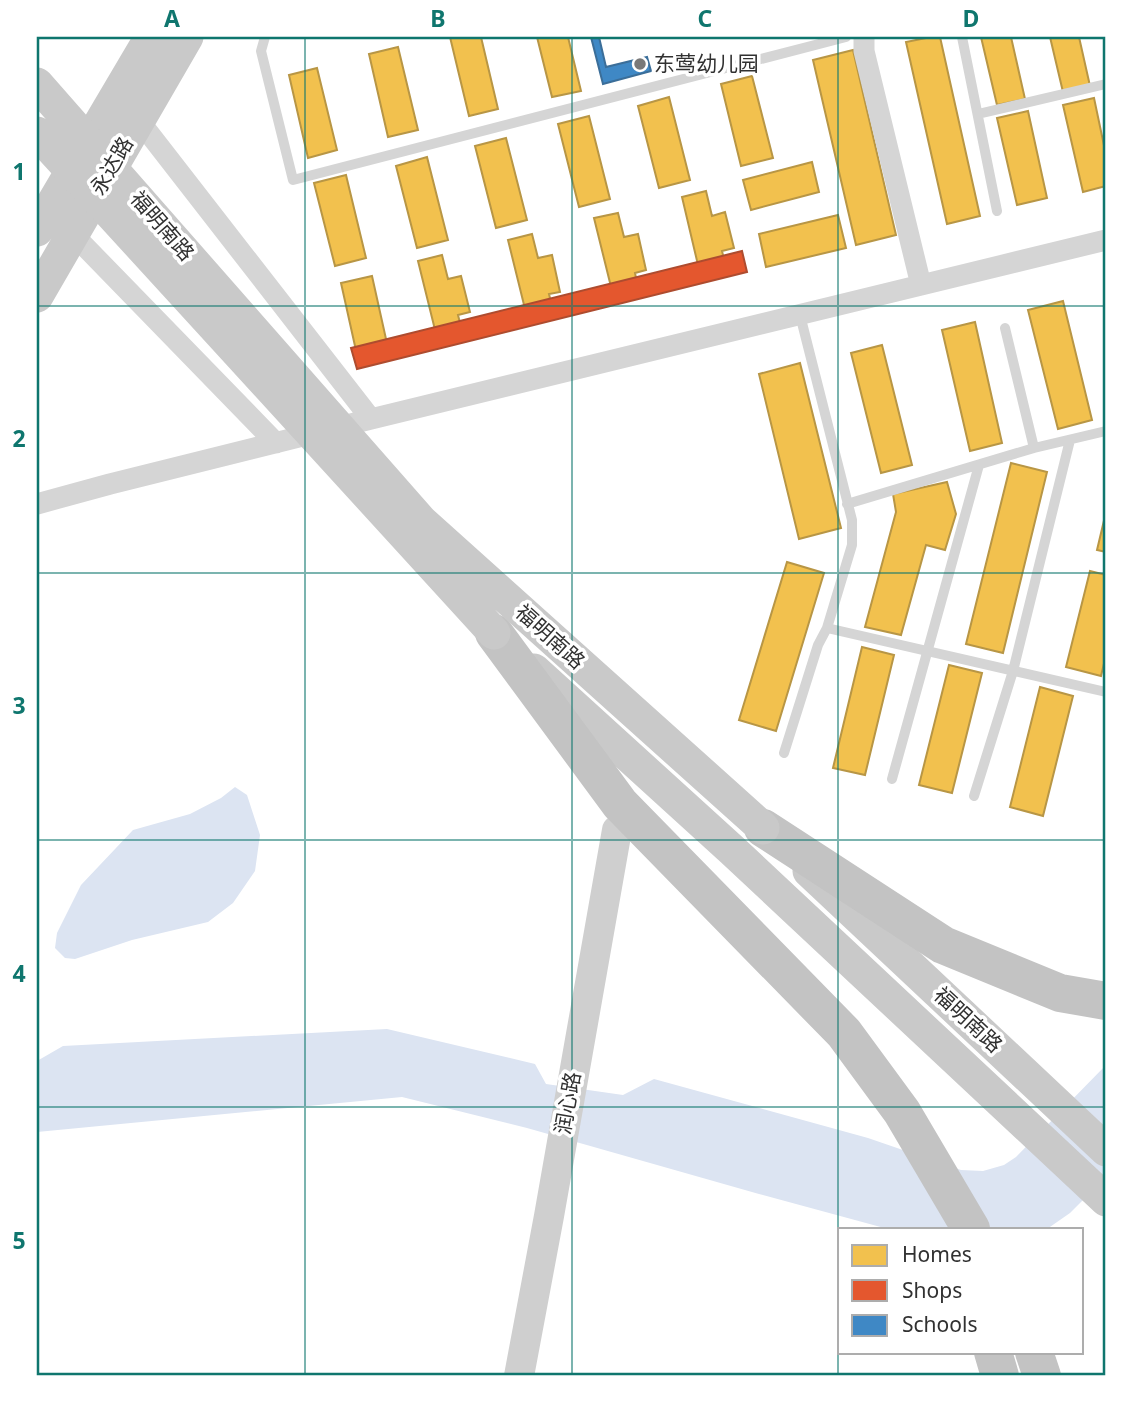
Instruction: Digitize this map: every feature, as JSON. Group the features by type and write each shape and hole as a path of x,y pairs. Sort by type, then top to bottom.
{"highway":[{"path":"494,633 620,804 844,1033 902,1112 970,1228"},
{"path":"763,828 943,945 1060,993 1106,1001"},
{"path":"902,1112 950,1228"},
{"path":"994,1354 1000,1376"},
{"path":"1035,1354 1042,1376"}],"main road":[{"name":"永达路","path":"43,220 151,37"},
{"name":"永达路","path":"37,296 187,37"},
{"name":"福明南路","path":"37,83 421,521 763,828 1106,1150"},
{"name":"福明南路","path":"37,133 494,633 732,850 1106,1200"}],"street":[{"path":"864,37 864,51 920,285"},
{"path":"117,94 371,419"},
{"path":"43,220 73,233 276,443"},
{"path":"37,504 371,419 1106,240"},
{"name":"润心路","path":"519,1376 617,830"}],"lane":[{"path":"265,37 261,51 293,180 846,37"},
{"path":"962,37 997,211"},
{"path":"978,114 1106,83"},
{"path":"784,753 852,545 852,520 800,315"},
{"path":"1005,328 1034,449"},
{"path":"847,504 1106,430"},
{"path":"974,796 1013,671 1070,440"},
{"path":"892,779 979,465"},
{"path":"827,628 1106,692"}],"shaded area":[{"path":"235,787 247,795 260,835 255,871 233,903 208,922 132,940 75,959 65,958 55,948 57,933 81,885 133,830 190,814 221,798"},
{"path":"387,1029 535,1064 546,1084 623,1095 654,1079 868,1138 961,1170 983,1171 1004,1165 1016,1157 1106,1065 1106,1177 1070,1213 1048,1228 884,1228 527,1128 402,1097 37,1132 37,1061 63,1046"}],"building: Homes":[{"path":"450,37 481,37 498,109 469,116"},
{"path":"537,37 568,37 581,91 552,97"},
{"path":"940,37 980,216 947,224 906,42"},
{"path":"981,37 1011,37 1025,99 997,105"},
{"path":"1050,37 1079,37 1090,86 1063,92"},
{"path":"398,47 418,130 388,137 369,54"},
{"path":"853,50 896,235 856,245 813,60"},
{"path":"317,68 337,150 308,158 289,75"},
{"path":"752,76 773,158 741,166 721,84"},
{"path":"669,97 690,180 659,188 638,106"},
{"path":"1094,98 1106,155 1106,186 1083,192 1063,105"},
{"path":"1028,111 1047,198 1017,205 997,118"},
{"path":"589,116 610,199 579,207 558,124"},
{"path":"506,138 527,220 496,228 475,146"},
{"path":"427,157 448,240 417,248 396,166"},
{"path":"812,162 819,192 751,210 743,180"},
{"path":"346,175 366,258 335,266 314,183"},
{"path":"706,191 712,216 725,212 734,248 722,251 728,276 702,282 682,197"},
{"path":"618,213 624,237 638,234 646,270 635,273 640,297 615,303 594,218"},
{"path":"838,215 846,248 766,267 759,234"},
{"path":"532,234 538,258 552,255 560,292 549,294 555,319 529,325 508,240"},
{"path":"442,255 448,279 461,276 470,312 458,315 464,339 439,346 418,261"},
{"path":"372,276 390,357 359,364 341,283"},
{"path":"1063,301 1092,420 1058,429 1028,310"},
{"path":"975,322 1002,443 970,451 942,330"},
{"path":"882,345 912,465 881,473 851,353"},
{"path":"800,363 841,528 799,539 759,374"},
{"path":"1011,463 1047,472 1003,653 966,644"},
{"path":"947,482 956,514 945,550 926,545 901,635 865,627 896,512 893,494"},
{"path":"1106,512 1106,552 1097,550"},
{"path":"787,562 824,573 776,731 739,720"},
{"path":"1090,571 1106,575 1106,655 1101,676 1066,667"},
{"path":"862,647 894,655 865,775 833,768"},
{"path":"949,665 982,673 952,793 919,785"},
{"path":"1040,687 1073,696 1043,816 1010,807"}],"building: Shops":[{"path":"742,251 747,272 357,369 351,348"}],"building: Schools":[{"path":"591,37 599,37 606,67 647,57 651,71 603,84"}],"place":[{"name":"东莺幼儿园","path":"640,64"}]}
